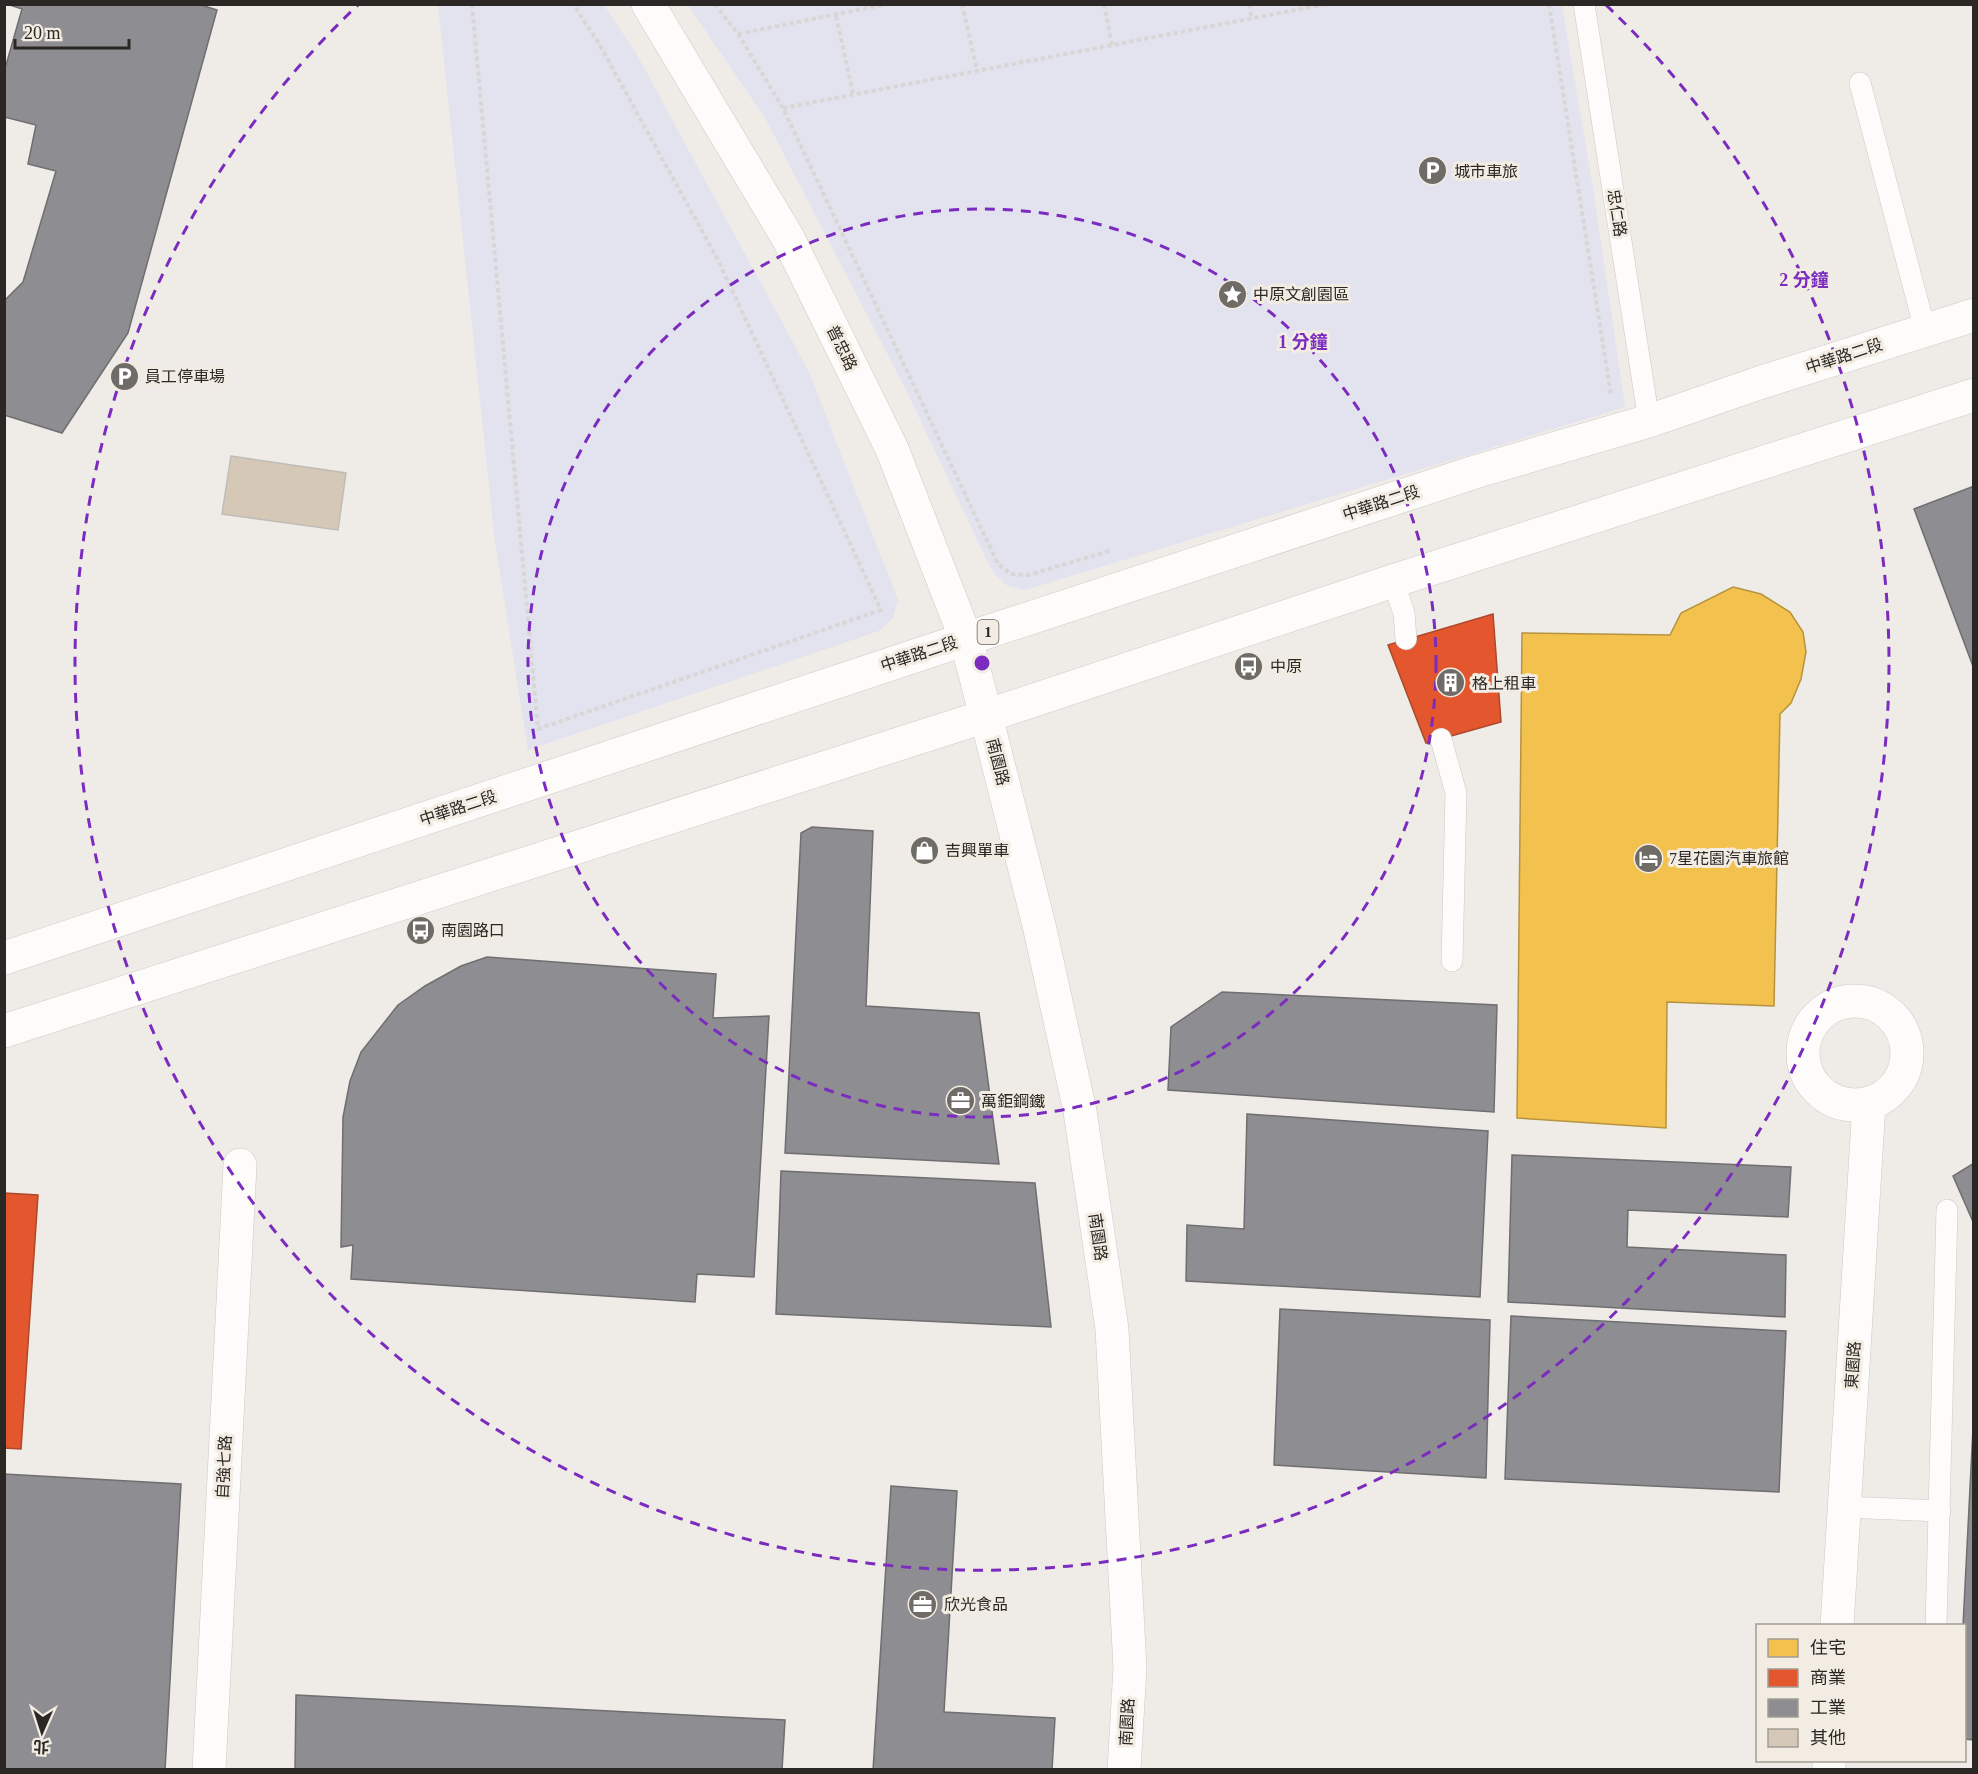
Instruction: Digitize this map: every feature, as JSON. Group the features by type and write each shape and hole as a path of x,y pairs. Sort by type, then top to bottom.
{"main road":[{"name":"普忠路","path":"648,4 788,238 892,449 966,639 986,716"},
{"name":"中華路二段","path":"4,958 1478,471 1649,420 1974,315"},
{"path":"4,1031 986,716 1393,581 1974,395"},
{"name":"南園路","path":"986,716 1040,925 1080,1111 1112,1329 1130,1668 1124,1770"},
{"name":"東園路","path":"1837,1624 1869,1104"},
{"name":"自強七路","path":"209,1770 240,1165"}],"lane":[{"name":"忠仁路","path":"1584,4 1649,420"},
{"path":"1860,82 1925,330"},
{"path":"1393,581 1404,613 1406,639"},
{"path":"1441,739 1456,793 1452,961"},
{"path":"1936,1624 1947,1210"},
{"path":"1844,1507 1940,1511"}],"path":[{"path":"472,4 538,729 881,610 718,260 598,42 573,4"},
{"path":"715,4 738,34 783,108 998,564 1011,574 1029,575 1120,547"},
{"path":"962,4 976,70"},
{"path":"1104,4 1112,45"},
{"path":"1249,4 1252,19"},
{"path":"783,108 1327,4"},
{"path":"1549,4 1611,396"},
{"path":"738,34 883,5"},
{"path":"738,34 883,5"},
{"path":"836,16 853,93"}],"shaded area":[{"path":"438,5 604,5 636,53 809,372 898,600 893,618 879,631 528,750 495,542"},
{"name":"中原文創園區","path":"688,5 1562,5 1594,195 1625,407 1025,590 1006,585 992,571 907,392 765,118"}],"building: 住宅":[{"name":"7星花園汽車旅館","path":"1733,587 1761,594 1790,612 1803,632 1806,652 1801,679 1791,703 1780,714 1774,1006 1667,1002 1666,1128 1517,1118 1522,633 1670,635 1681,613"}],"building: 商業":[{"name":"格上租車","path":"1493,614 1501,722 1426,743 1388,645"},
{"path":"4,1193 38,1195 21,1449 4,1448"}],"building: 工業":[{"path":"7,4 198,4 217,10 128,333 62,433 4,415 4,301 23,282 56,171 28,164 36,125 4,117 4,72 22,9"},
{"path":"1974,486 1974,669 1914,509"},
{"path":"812,827 873,831 866,1006 979,1013 999,1164 785,1153 801,833"},
{"path":"487,957 716,974 713,1018 769,1016 754,1277 697,1274 695,1302 351,1279 353,1245 341,1247 343,1117 350,1081 361,1052 398,1005 425,986 461,966"},
{"path":"1222,992 1497,1005 1494,1112 1168,1090 1171,1027"},
{"path":"1247,1114 1488,1131 1480,1297 1186,1281 1187,1225 1244,1229"},
{"path":"1512,1155 1791,1167 1788,1217 1628,1210 1627,1247 1786,1255 1785,1317 1508,1302"},
{"path":"1974,1163 1974,1224 1953,1176"},
{"path":"781,1171 1035,1183 1051,1327 776,1314"},
{"path":"1280,1309 1490,1320 1486,1478 1274,1465"},
{"path":"1511,1316 1786,1331 1779,1492 1505,1479"},
{"path":"1974,1409 1974,1740 1966,1739 1966,1624 1963,1624"},
{"path":"4,1474 181,1484 165,1770 4,1770"},
{"path":"891,1486 957,1491 944,1712 1055,1718 1052,1770 873,1770"},
{"path":"296,1695 785,1720 782,1770 295,1770"}],"building: 其他":[{"path":"231,456 346,473 338,530 222,514"}],"place":[{"name":"城市車旅","path":"1433,171"},
{"name":"中原文創園區","path":"1232,294"},
{"name":"員工停車場","path":"124,376"},
{"name":"中原","path":"1249,666"},
{"name":"格上租車","path":"1451,683"},
{"name":"吉興單車","path":"924,850"},
{"name":"7星花園汽車旅館","path":"1648,858"},
{"name":"南園路口","path":"420,930"},
{"name":"萬鉅鋼鐵","path":"960,1101"},
{"name":"欣光食品","path":"923,1604"}]}
